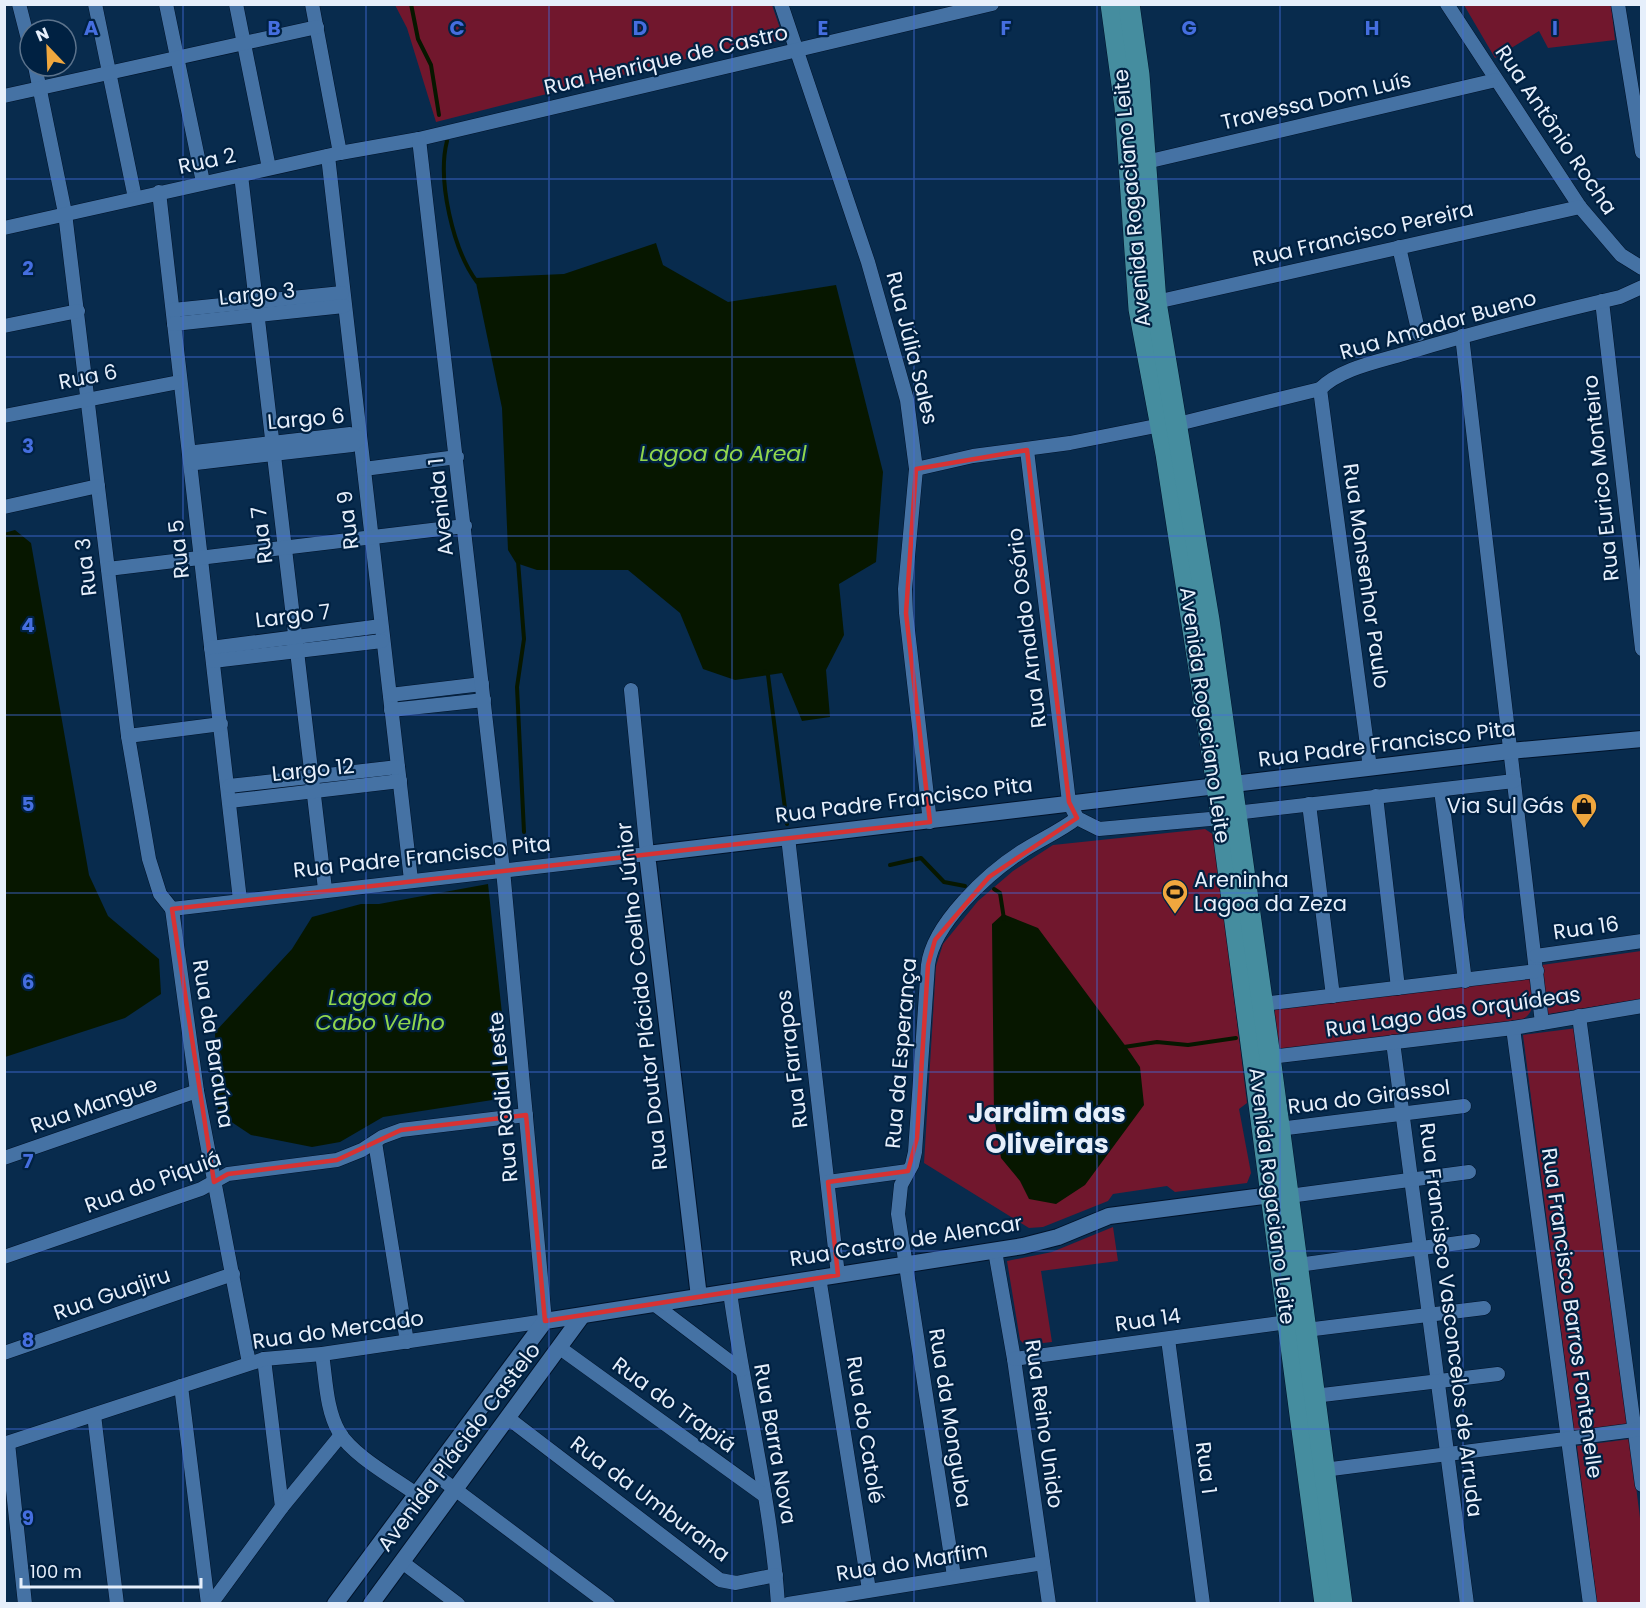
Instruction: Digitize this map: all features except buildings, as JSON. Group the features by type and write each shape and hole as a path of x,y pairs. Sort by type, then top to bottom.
{"main road":[{"name":"Avenida Rogaciano Leite","path":"1111,4 1125,107 1136,285 1169,424"},
{"name":"Avenida Rogaciano Leite","path":"1129,4 1139,75 1156,302 1169,424 1259,1032 1316,1471 1342,1604"},
{"name":"Avenida Rogaciano Leite","path":"1259,1032 1279,1129 1280,1196 1298,1265 1297,1326 1314,1396 1316,1471 1325,1604"}],"street":[{"path":"96,4 112,73 135,198"},
{"path":"166,4 179,58 202,183"},
{"path":"236,4 269,168"},
{"name":"Rua 9","path":"312,4 334,154 343,299 411,880"},
{"name":"Rua Júlia Sales","path":"781,4 868,262 901,372 916,470 905,589 906,613 930,822"},
{"name":"Rua Henrique de Castro","path":"418,139 797,52 992,4"},
{"name":"Rua Antônio Rocha","path":"1447,4 1580,207 1622,255 1641,268"},
{"path":"1618,4 1634,60 1641,152"},
{"path":"4,96 317,27"},
{"name":"Rua 3","path":"38,78 65,213 128,736 149,859 160,894 172,909"},
{"name":"Travessa Dom Luís","path":"1146,162 1496,80"},
{"name":"Rua 2","path":"4,228 334,154 418,139"},
{"name":"Avenida 1","path":"418,139 457,457 503,870"},
{"name":"Rua 7","path":"241,175 325,889"},
{"name":"Rua 5","path":"159,192 174,317 179,382 229,786 240,900"},
{"name":"Rua Francisco Pereira","path":"1156,302 1580,207"},
{"path":"1399,248 1419,334"},
{"name":"Rua Amador Bueno","path":"916,470 974,456 1028,450 1169,424 1320,389 1331,378 1462,336 1620,297 1641,287"},
{"name":"Largo 3","path":"174,317 343,299"},
{"name":"Rua Eurico Monteiro","path":"1602,301 1641,649"},
{"path":"4,327 78,311"},
{"path":"1462,336 1542,1023"},
{"name":"Rua 6","path":"4,416 87,398 179,382"},
{"name":"Rua Monsenhor Paulo","path":"1320,389 1370,768"},
{"name":"Largo 6","path":"189,458 196,463 273,449 352,445 360,438"},
{"name":"Rua Arnaldo Osório","path":"1028,450 1069,802"},
{"path":"364,469 457,457"},
{"path":"4,507 98,486"},
{"path":"108,569 465,526"},
{"name":"Largo 7","path":"212,655 297,643 381,626"},
{"name":"Largo 7","path":"297,643 382,641"},
{"path":"390,695 482,684"},
{"name":"Rua Doutor Plácido Coelho Júnior","path":"631,690 647,854 699,1297"},
{"path":"392,710 484,700"},
{"path":"128,736 221,724"},
{"name":"Rua Padre Francisco Pita","path":"172,909 325,889 930,822 1069,802 1510,751 1641,739"},
{"name":"Largo 12","path":"229,786 312,783 399,774"},
{"path":"1069,802 1077,818 1099,829 1514,781"},
{"name":"Largo 12","path":"230,801 312,783"},
{"path":"1441,790 1465,981"},
{"path":"1376,796 1398,988"},
{"path":"1309,804 1333,996"},
{"name":"Rua da Esperança","path":"904,1266 897,1203 901,1185 912,1165 917,1138 929,957 942,930 971,894 1022,852 1077,818"},
{"name":"Rua Farrapos","path":"788,837 838,1275"},
{"name":"Rua Radial Leste","path":"503,870 545,1321"},
{"name":"Rua da Baraúna","path":"172,909 196,1091 249,1363"},
{"name":"Rua 16","path":"1536,956 1641,941"},
{"name":"Rua Lago das Orquídeas","path":"1259,1032 1333,996 1537,971"},
{"name":"Rua Lago das Orquídeas","path":"1259,1032 1393,1042 1513,1028 1641,1006"},
{"path":"1579,1016 1638,1429 1641,1485"},
{"name":"Rua Francisco Barros Fontenelle","path":"1513,1028 1590,1604"},
{"name":"Rua Francisco Vasconcelos de Arruda","path":"1393,1042 1413,1180 1467,1604"},
{"name":"Rua Mangue","path":"4,1158 196,1091"},
{"name":"Rua do Girassol","path":"1279,1129 1464,1106"},
{"name":"Rua do Piquiá","path":"4,1257 214,1182 228,1174 337,1160 401,1130 526,1114"},
{"path":"375,1142 407,1342"},
{"path":"828,1182 908,1171"},
{"path":"1280,1196 1469,1172"},
{"name":"Rua Castro de Alencar","path":"545,1321 1040,1243 1109,1216 1280,1196"},
{"path":"1298,1265 1473,1241"},
{"name":"Rua Reino Unido","path":"995,1251 1014,1359 1049,1604"},
{"name":"Rua da Monguba","path":"904,1266 954,1576"},
{"name":"Rua Guajiru","path":"4,1353 233,1274"},
{"name":"Rua do Catolé","path":"819,1277 869,1590"},
{"name":"Rua Barra Nova","path":"730,1292 741,1370 765,1496 778,1604"},
{"path":"654,1304 741,1370"},
{"name":"Rua 14","path":"1014,1359 1168,1339 1484,1308"},
{"name":"Avenida Plácido Castelo","path":"371,1604 582,1316"},
{"name":"Rua do Mercado","path":"6,1444 264,1359 322,1354 545,1321"},
{"name":"Avenida Plácido Castelo","path":"335,1604 545,1321"},
{"name":"Rua 1","path":"1168,1339 1203,1604"},
{"name":"Rua do Trapiá","path":"560,1348 765,1496"},
{"path":"322,1354 332,1416 341,1435 354,1449 416,1494"},
{"path":"264,1359 282,1507"},
{"path":"1314,1396 1498,1374"},
{"path":"180,1386 210,1604"},
{"path":"493,1390 512,1413"},
{"name":"Rua da Umburana","path":"512,1413 720,1580 736,1583 776,1575"},
{"path":"94,1415 117,1604"},
{"path":"1316,1471 1638,1429"},
{"path":"210,1604 282,1507 341,1435"},
{"path":"6,1444 25,1604"},
{"path":"432,1472 608,1604"},
{"path":"402,1562 458,1604"},
{"name":"Rua do Marfim","path":"788,1604 1043,1563"}],"highlighted area":[{"path":"1027,450 1069,802 1077,818 989,877 935,940 928,965 917,1138 908,1171 828,1182 838,1275 545,1321 526,1115 401,1130 337,1160 228,1174 214,1182 172,909 930,822 906,613 916,469"}],"shaded area":[{"path":"395,5 772,5 784,40 722,50 436,122 407,28"},
{"path":"1464,5 1611,5 1615,40 1548,48 1539,31 1495,58"},
{"path":"1205,829 1214,835 1247,1103 1239,1109 1251,1173 1247,1183 1175,1192 1167,1186 1113,1194 1108,1201 1043,1227 1029,1228 924,1163 936,966 943,944 978,901 1013,871 1053,845"},
{"path":"1641,951 1641,999 1548,1014 1542,965"},
{"path":"1530,979 1532,1008 1521,1020 1283,1050 1278,1046 1273,1017 1276,1007"},
{"path":"1577,1028 1627,1424 1574,1431 1523,1035"},
{"path":"1113,1227 1118,1261 1041,1271 1052,1342 1025,1345 1020,1340 1007,1261 1052,1252"},
{"path":"1630,1439 1641,1526 1641,1603 1597,1603 1577,1446"}],"water":[{"name":"Lagoa do Areal","path":"656,243 663,265 728,302 836,285 883,472 876,562 839,584 844,635 826,670 830,717 802,721 782,673 735,680 703,669 680,613 628,570 537,570 516,563 508,550 502,408 475,278 564,274"},
{"path":"15,530 31,543 89,875 108,916 159,959 161,994 125,1018 5,1057 4,533"},
{"name":"Lagoa do Cabo Velho","path":"488,884 511,1097 383,1117 340,1142 312,1147 251,1135 218,1113 215,1032 292,949 312,917 361,904 379,904"},
{"path":"1003,914 1038,928 1140,1067 1144,1105 1085,1185 1056,1204 1029,1199 1020,1181 1001,1158 994,1117 992,924"}],"waterway":[{"path":"411,4 418,39 431,65 439,115"},
{"path":"447,141 444,175 449,214 461,252 477,282"},
{"path":"518,561 524,639 517,687 524,832"},
{"path":"765,671 768,675 787,824"},
{"path":"890,865 921,858 944,882 965,886"},
{"path":"994,889 1000,893 1004,919"},
{"path":"1124,1047 1157,1042 1188,1045 1236,1038"}],"place":[{"name":"Via Sul Gás","path":"1584,829"},
{"name":"Areninha Lagoa da Zeza","path":"1175,915"}],"district":[{"name":"Jardim das Oliveiras","path":"1047,1128"}]}
